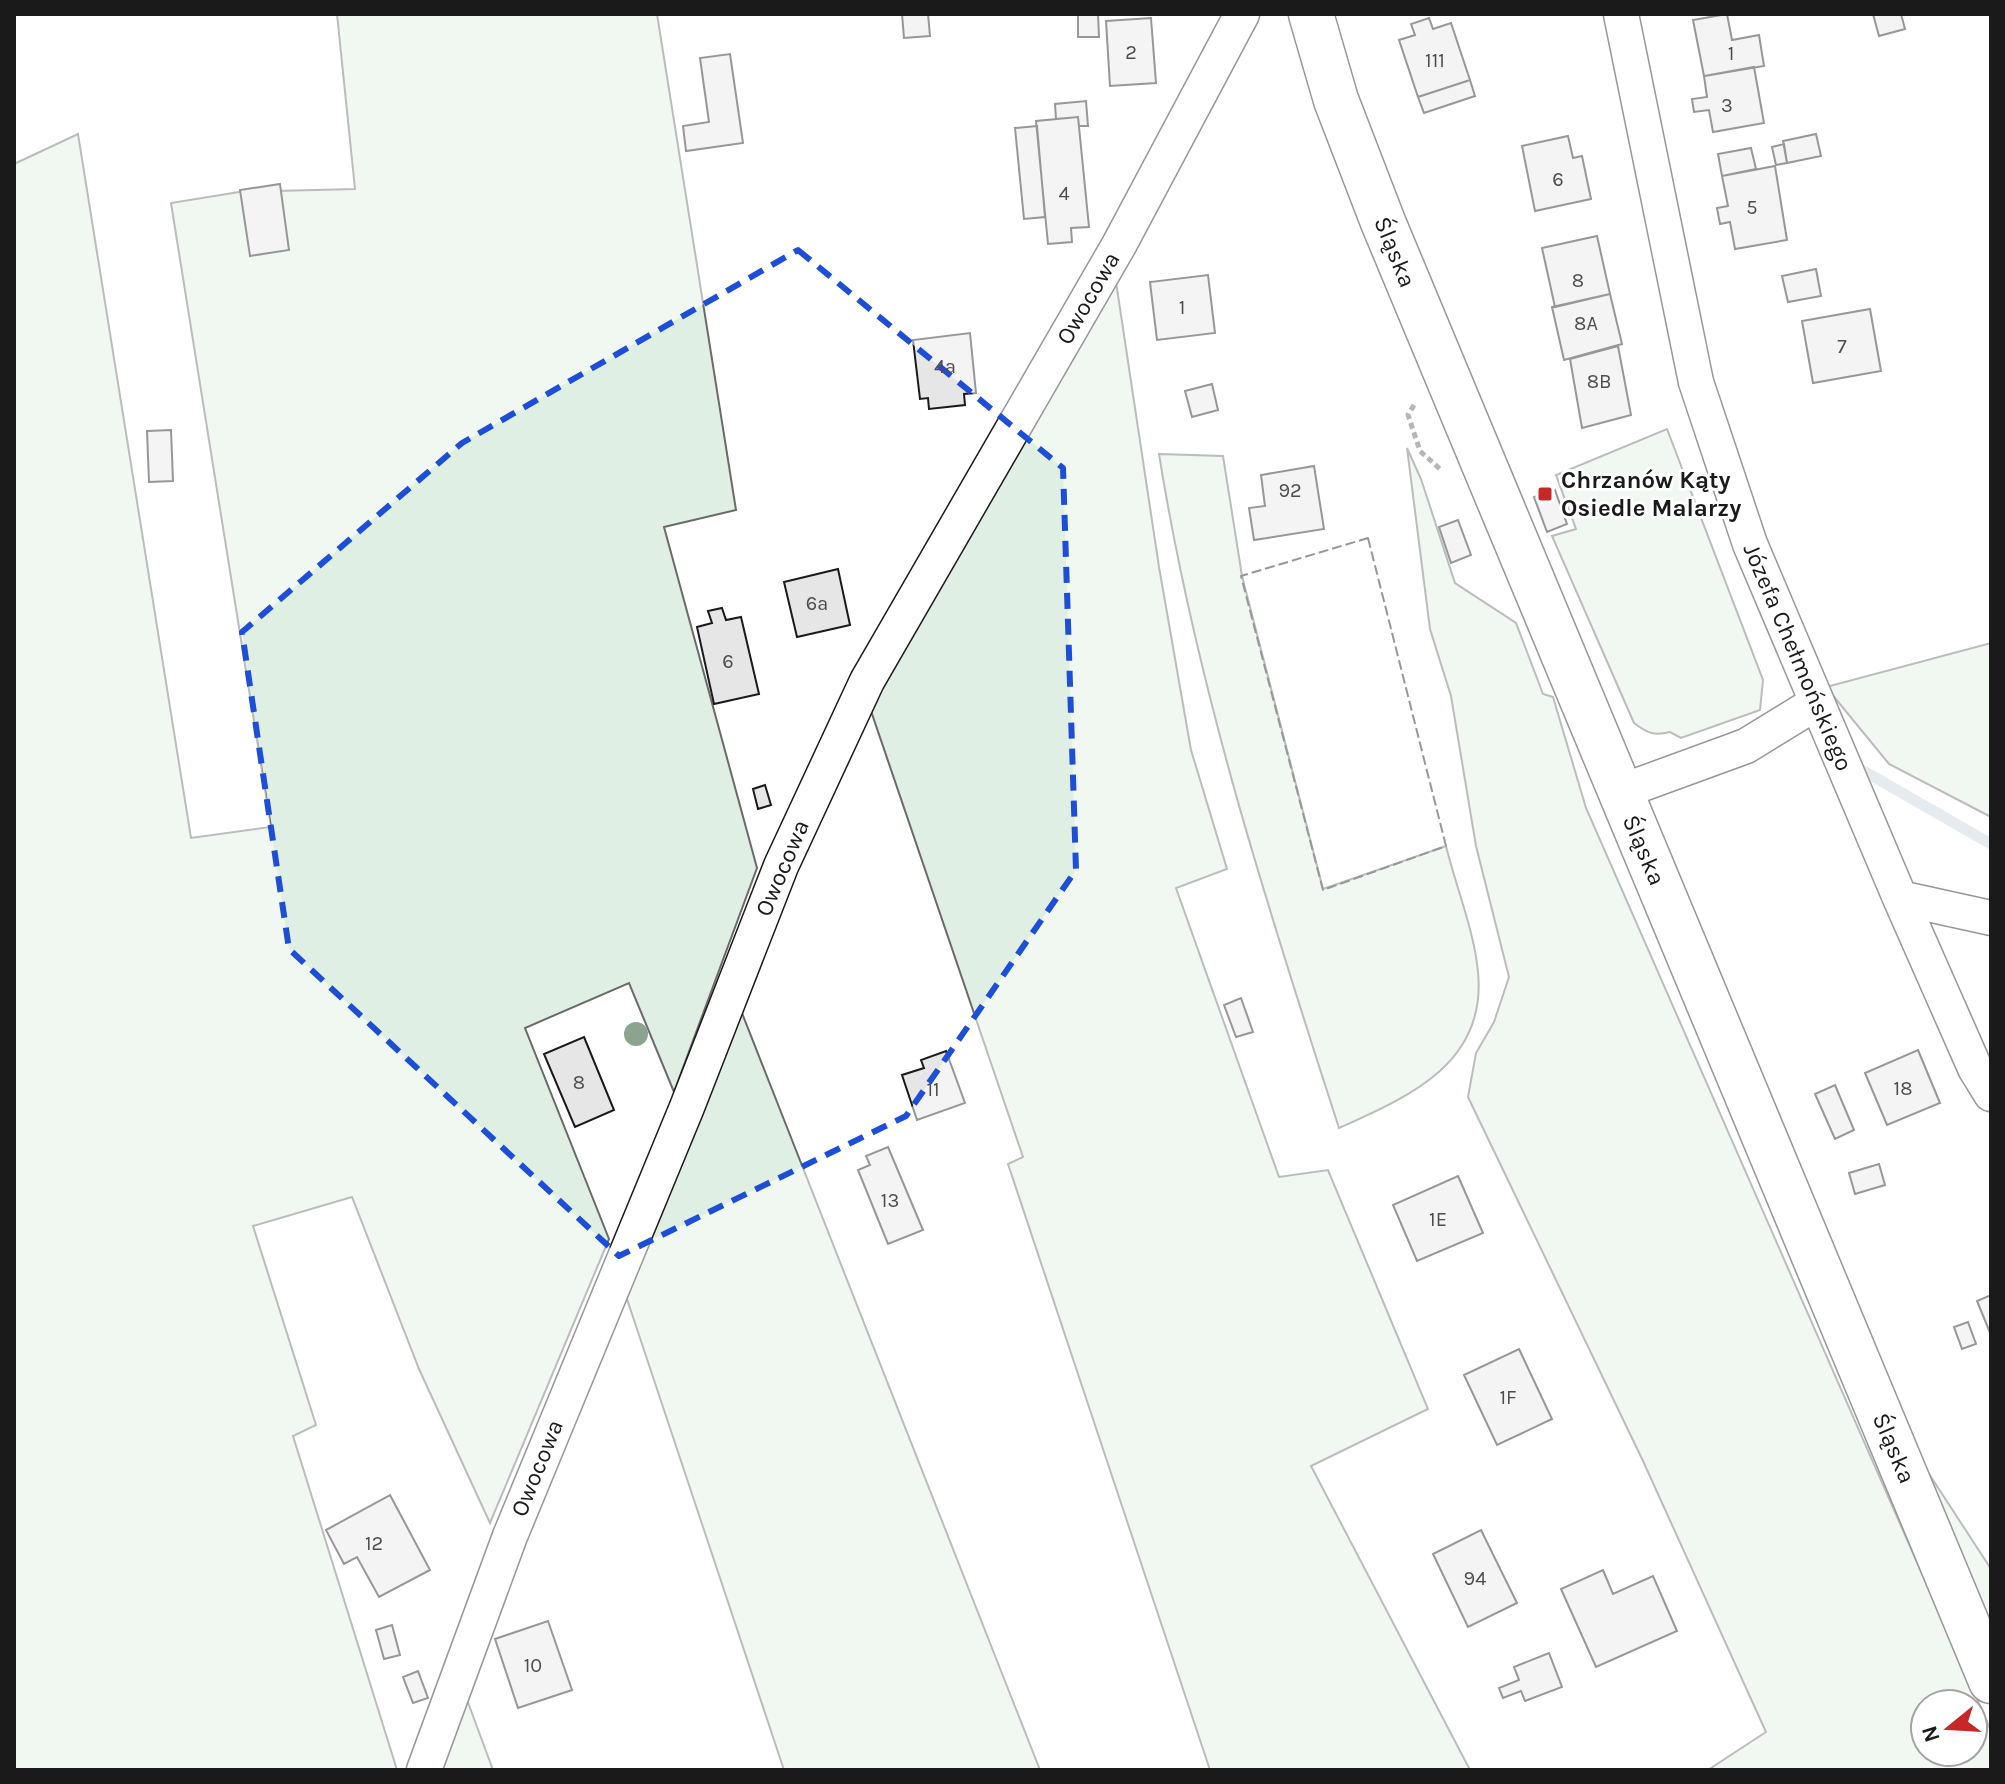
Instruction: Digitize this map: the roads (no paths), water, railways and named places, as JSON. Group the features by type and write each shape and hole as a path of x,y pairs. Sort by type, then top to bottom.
{"main road":[{"name":"Śląska","path":"1311,14 1336,100 1383,222 1991,1681"}],"street":[{"name":"Owocowa","path":"424,1770 510,1536 609,1290 687,1107 781,866 854,709 1119,245 1242,14"},
{"name":"Józefa Chełmońskiego","path":"1621,14 1696,382 1750,544 1900,898 1975,1068 1991,1094"},
{"path":"1620,792 1746,746 1816,703"},
{"path":"1900,898 1991,918"}],"waterway":[{"path":"1855,766 1991,844"}],"place":[{"name":"Chrzanów Kąty Osiedle Malarzy","path":"1545,494"}]}
